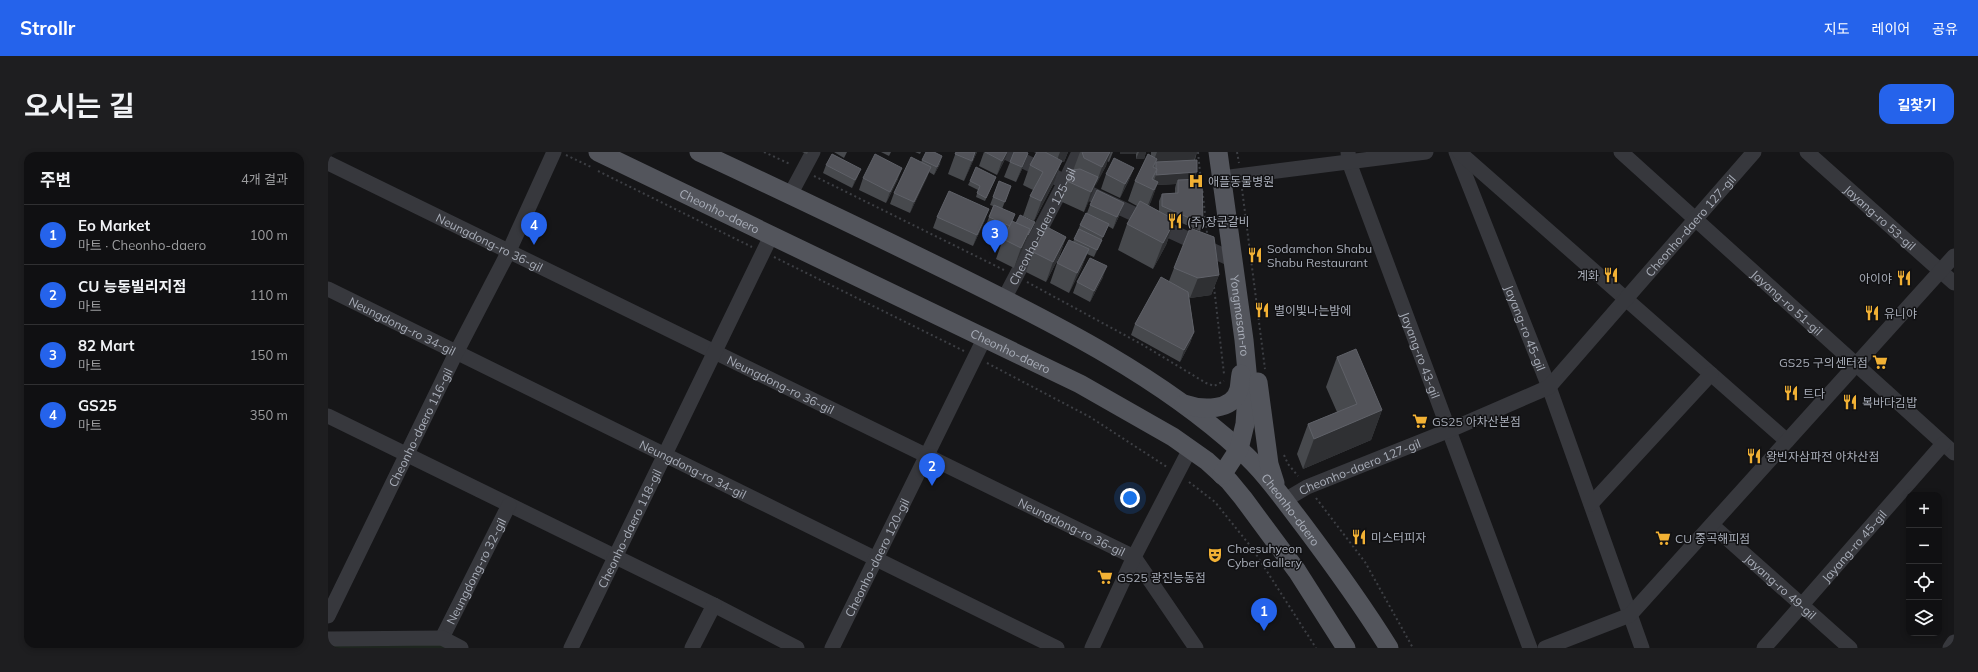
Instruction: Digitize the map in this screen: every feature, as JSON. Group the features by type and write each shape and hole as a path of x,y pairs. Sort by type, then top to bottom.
{"main road":[{"name":"Cheonho-daero","path":"598,152 1080,384 1123,407 1190,449 1222,475 1244,498 1297,571 1346,648"},
{"name":"Cheonho-daero","path":"699,152 1004,299 1101,352 1181,403 1239,449 1266,476 1338,571 1389,648"},
{"name":"Yongmasan-ro","path":"1218,152 1246,351 1248,399 1245,424 1239,449 1222,475"},
{"path":"1181,403 1204,408 1222,406 1230,402 1239,390 1246,351"},
{"path":"1246,351 1258,382 1269,464 1281,496"}],"street":[{"name":"Cheonho-daero 116-gil","path":"328,616 456,353 508,251 554,152"},
{"path":"790,195 813,152"},
{"path":"1006,152 1065,182 1233,260"},
{"name":"Cheonho-daero 125-gil","path":"1004,299 1079,152"},
{"path":"1222,178 1348,157 1426,152"},
{"path":"1458,152 1787,441"},
{"name":"Jayang-ro 45-gil","path":"1458,152 1549,387 1642,648"},
{"name":"Jayang-ro 51-gil","path":"1621,152 1948,449"},
{"name":"Cheonho-daero 127-gil","path":"1281,496 1450,430 1549,387 1754,152"},
{"name":"Jayang-ro 53-gil","path":"1807,152 1954,282"},
{"name":"Jayang-ro 43-gil","path":"1348,157 1530,648"},
{"name":"Neungdong-ro 36-gil","path":"328,163 1134,557 1196,648"},
{"name":"Cheonho-daero 118-gil","path":"571,648 716,353 771,236"},
{"path":"1545,648 1630,615 1954,256"},
{"name":"Neungdong-ro 34-gil","path":"328,290 1057,648"},
{"name":"Cheonho-daero 120-gil","path":"832,648 928,456 985,337"},
{"path":"1591,504 1711,374"},
{"name":"Neungdong-ro 32-gil","path":"328,416 714,605 797,648"},
{"path":"1092,648 1134,557 1190,449"},
{"name":"Jayang-ro 45-gil","path":"1767,647 1801,606 1948,449"},
{"name":"Neungdong-ro 32-gil","path":"442,638 510,505"},
{"name":"Jayang-ro 49-gil","path":"1712,525 1801,606 1850,648"},
{"path":"692,648 714,605"},
{"path":"328,639 442,638 461,648"},
{"path":"1950,648 1954,642"}],"path":[{"path":"764,152 1016,276 1143,345 1206,384 1214,386 1223,382 1224,377 1213,286"},
{"path":"1198,152 1209,249"},
{"path":"1237,152 1265,374"},
{"path":"1282,451 1288,464 1364,562 1413,648"}],"shaded area":[{"path":"443,644 451,648 328,648 328,645"}],"building":[{"path":"926,152 934,152 942,156 937,167 922,160"},
{"path":"956,152 975,152 972,161 955,154"},
{"path":"985,152 1007,152 1002,161"},
{"path":"1014,152 1028,153 1022,167 1010,162"},
{"path":"1037,152 1045,152 1062,161 1041,201 1030,196 1043,172 1030,165"},
{"path":"1082,152 1110,152 1102,167 1084,158"},
{"path":"832,154 861,169 855,180 826,165"},
{"path":"875,154 902,168 890,192 863,178"},
{"path":"1148,154 1157,159 1153,167 1157,169 1152,179 1158,182 1154,190 1135,181"},
{"path":"911,157 931,167 914,202 894,193"},
{"path":"1114,158 1134,168 1125,184 1106,174"},
{"path":"1197,160 1197,172 1156,175 1156,162"},
{"path":"976,167 996,177 986,198 977,193 980,186 970,181"},
{"path":"1080,169 1098,177 1091,192 1067,181 1072,170"},
{"path":"1202,179 1203,224 1162,206 1162,194 1178,193 1178,180"},
{"path":"999,181 1011,186 1005,202 993,197"},
{"path":"1097,190 1124,203 1117,217 1090,205"},
{"path":"949,191 989,209 977,235 937,217"},
{"path":"1140,201 1175,220 1163,243 1127,224"},
{"path":"994,205 1015,214 1010,226 989,217"},
{"path":"1086,213 1109,224 1103,237 1080,225"},
{"path":"1020,215 1035,222 1028,235 1030,229 1016,223"},
{"path":"1012,221 1030,229 1021,248 1003,239"},
{"path":"1047,227 1066,237 1053,262 1033,252"},
{"path":"1190,228 1214,237 1219,275 1198,278 1174,268"},
{"path":"1079,229 1102,240 1097,250 1074,239"},
{"path":"1069,240 1089,249 1077,273 1057,263"},
{"path":"1090,258 1107,266 1094,291 1077,282"},
{"path":"1161,277 1188,292 1194,332 1184,350 1135,324"},
{"path":"1356,349 1382,410 1314,439 1308,424 1357,404 1337,357"}],"place":[{"name":"애플동물병원","path":"1196,181"},
{"name":"(주)장군갈비","path":"1175,221"},
{"name":"GS25","path":"534,245"},
{"name":"82 Mart","path":"995,253"},
{"name":"Sodamchon Shabu Shabu Restaurant","path":"1255,255"},
{"name":"계화","path":"1611,275"},
{"name":"아이야","path":"1904,278"},
{"name":"별이빛나는밤에","path":"1262,310"},
{"name":"유니야","path":"1872,313"},
{"name":"GS25 구의센터점","path":"1880,362"},
{"name":"트다","path":"1791,393"},
{"name":"복바다김밥","path":"1850,402"},
{"name":"GS25 아차산본점","path":"1420,421"},
{"name":"왕빈자삼파전 아차산점","path":"1754,456"},
{"name":"CU 능동빌리지점","path":"932,486"},
{"name":"미스터피자","path":"1359,537"},
{"name":"CU 중곡해피점","path":"1663,538"},
{"name":"Choesuhyeon Cyber Gallery","path":"1215,555"},
{"name":"GS25 광진능동점","path":"1105,577"},
{"name":"Eo Market","path":"1264,631"}]}
